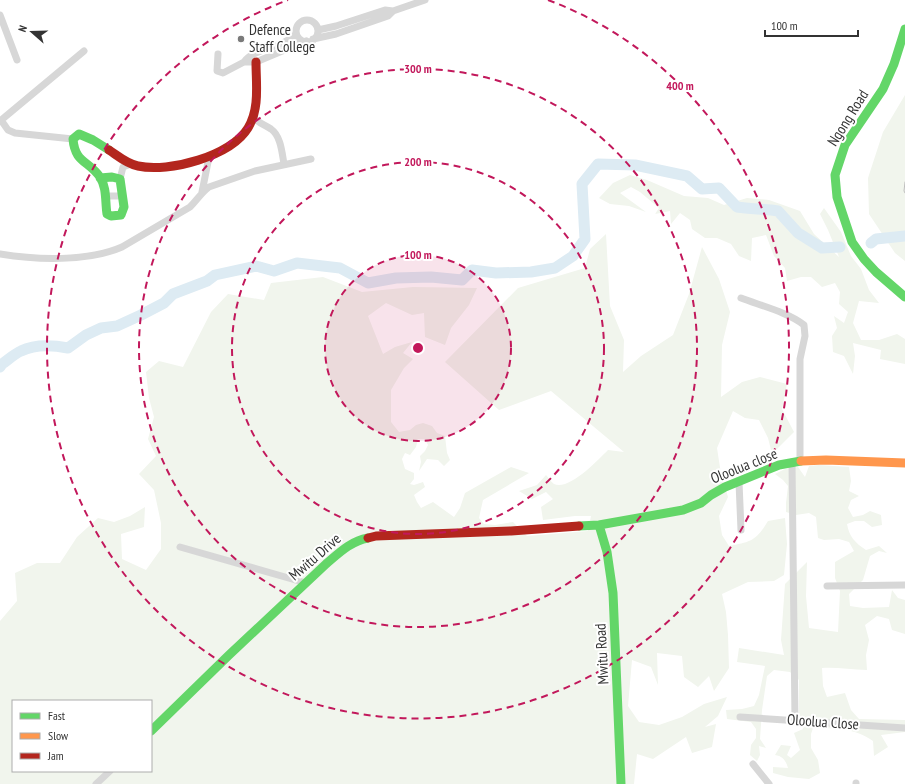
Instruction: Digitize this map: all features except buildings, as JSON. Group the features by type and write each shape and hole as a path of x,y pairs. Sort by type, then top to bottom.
{"street":[{"path":"244,62 256,62 310,40 336,34 388,16 393,11 425,0"},
{"path":"318,30 336,26 385,10 393,11"},
{"path":"0,15 17,60"},
{"path":"218,54 217,71 223,73 244,62 248,57 288,41 296,34 300,22 309,20 314,22 317,26 317,35 310,40 301,40 296,34"},
{"name":"Ngong Road","path":"905,28 894,64 883,89 843,150 835,175 835,186 837,198 852,242 864,259 876,272 905,297"},
{"path":"74,139 15,133 8,130 1,121 84,51"},
{"path":"131,164 123,167 120,179 124,207 122,215 111,216 107,214 107,196 103,182 96,173 75,153 73,146 74,139 78,134 89,137 131,164 142,167 165,166 209,157 232,146 245,131 253,117 256,102 256,62"},
{"path":"253,117 256,121 276,134 284,164"},
{"path":"0,254 32,258 57,258 110,252 122,247 190,207 195,202 202,192 209,157"},
{"path":"202,192 216,184 255,171 311,159"},
{"path":"100,178 112,177 120,179"},
{"path":"107,196 122,196"},
{"path":"741,298 799,321 804,325 805,330 800,359 796,462 795,720"},
{"name":"Oloolua close","path":"599,525 683,510 701,503 718,490 779,465 826,460 905,463"},
{"path":"739,482 741,530"},
{"name":"Mwitu Drive","path":"152,730 306,583 341,551 357,540 376,536 511,531 599,525"},
{"name":"Mwitu Road","path":"599,525 606,545 612,584 619,710 621,784"},
{"path":"180,547 306,583"},
{"path":"827,586 905,585"},
{"name":"Oloolua Close","path":"740,717 905,728"},
{"path":"753,764 769,784"},
{"path":"96,784 109,772"}],"shaded area":[{"path":"905,95 905,261 895,253 869,214 868,178 883,132"},
{"path":"630,175 647,180 684,196 708,198 724,205 747,198 769,200 800,211 814,234 839,257 820,214 824,208 841,232 851,256 861,269 869,290 879,303 859,301 853,323 861,340 879,340 897,334 905,339 905,364 880,359 881,350 853,343 855,356 853,374 844,356 833,352 832,336 837,328 834,316 844,323 848,312 839,304 840,292 835,283 822,287 811,277 801,277 787,281 785,268 774,256 766,235 752,238 751,261 739,256 731,244 717,238 705,238 692,229 690,220 680,213 671,224 670,211 655,214 659,208 640,192 631,187 620,193 646,212 629,206 610,204 599,198 613,183"},
{"path":"606,234 610,306 624,340 623,372 641,356 673,335 689,294 702,247 719,279 730,312 722,345 721,397 742,382 760,377 787,384 782,409 794,432 772,454 768,438 759,420 745,418 733,411 717,448 721,474 728,497 719,516 722,535 729,546 748,542 760,533 768,521 785,518 787,544 784,575 774,581 748,582 722,594 726,612 729,668 714,691 709,676 698,687 684,677 682,656 657,653 658,685 651,667 632,660 628,706 639,722 659,725 682,717 704,704 727,697 718,716 705,727 716,724 712,747 692,753 686,737 653,759 637,754 634,784 0,784 0,621 17,601 15,573 37,563 60,563 77,537 98,518 114,522 130,516 145,507 144,527 121,534 122,559 146,570 161,549 161,523 154,490 139,474 156,456 148,439 154,417 149,398 146,372 159,361 183,367 211,312 228,294 264,300 271,283 323,277 362,292 413,287 477,288 469,305 451,328 445,345 425,337 424,313 412,315 386,303 368,316 383,354 395,347 412,342 403,353 413,359 404,368 391,390 391,422 399,432 410,430 416,425 423,423 432,426 437,433 445,436 447,453 450,460 444,466 438,460 427,459 419,471 421,462 420,456 428,445 425,439 418,439 416,447 410,455 405,453 402,459 405,469 414,473 414,479 410,484 414,485 423,482 425,487 414,495 421,508 433,502 454,517 460,508 465,493 511,467 529,473 483,500 479,518 484,524 495,525 513,522 527,536 588,531 591,516 575,516 543,520 541,507 553,499 546,492 532,499 519,491 537,485 546,475 554,484 560,485 567,483 583,473 608,450 624,452 551,391 499,410 445,362 518,288 585,268 590,249"},
{"path":"819,465 849,467 851,481 849,491 859,496 851,500 848,508 853,517 863,515 870,511 881,515 882,525 872,527 864,521 855,521 847,524 851,536 866,550 879,546 887,553 879,551 870,556 863,580 849,594 850,606 863,608 889,607 892,590 898,598 905,600 905,634 892,630 889,619 877,616 865,625 869,640 866,655 867,670 822,668 823,686 827,697 845,693 851,710 859,719 905,720 905,732 881,735 888,747 874,756 873,741 859,733 829,728 813,728 811,734 811,748 818,760 820,773 809,779 788,777 773,773 773,767 788,768 784,759 775,755 781,745 791,746 787,755 791,758 800,750 794,733 803,729 799,713 799,680 790,672 774,670 767,676 762,710 760,739 766,748 759,746 760,755 757,761 750,755 751,745 756,738 756,729 751,722 727,719 726,710 742,709 754,706 759,695 765,666 737,662 739,648 784,655 781,640 785,584 807,562 806,596 809,628 838,632 840,591 835,578 835,562 854,551 849,542 839,539 824,540 818,538 816,517 809,513 796,515 786,512 788,486 775,474 785,469 798,467 805,477 809,466"}],"waterway":[{"path":"0,367 18,352 32,347 44,346 68,348 86,335 101,328 117,326 141,315 164,303 173,294 207,281 215,275 256,266 274,271 297,263 340,268 368,283 396,278 431,277 462,280 472,270 496,273 531,272 555,268 573,256 585,239 582,184 598,164 635,165 687,176 702,189 719,188 737,207 778,211 798,233 822,248 840,247"},
{"path":"871,243 876,239 905,236"}],"tram line":[{"path":"905,182 905,193"}],"traffic: fast":[{"path":"905,29 894,64 883,89 845,145 835,175 837,197 852,242 864,259 876,272 905,297"},
{"path":"100,178 112,177 120,179 124,207 121,215 111,216 107,214 105,190 102,181 95,171 76,153 73,139 79,134 93,140 109,150"},
{"path":"579,526 599,525 683,510 701,503 725,487 779,465 801,461"},
{"path":"599,525 607,552 613,593 621,784"},
{"path":"152,730 326,564 351,545 368,538"}],"traffic: slow":[{"path":"801,461 826,460 905,463"}],"traffic: jam":[{"path":"109,150 130,164 151,168 166,167 198,160 228,147 240,138 252,120 256,104 256,62"},
{"path":"368,538 376,536 511,531 579,526"}],"place":[{"name":"Defence Staff College","path":"241,39"}]}
